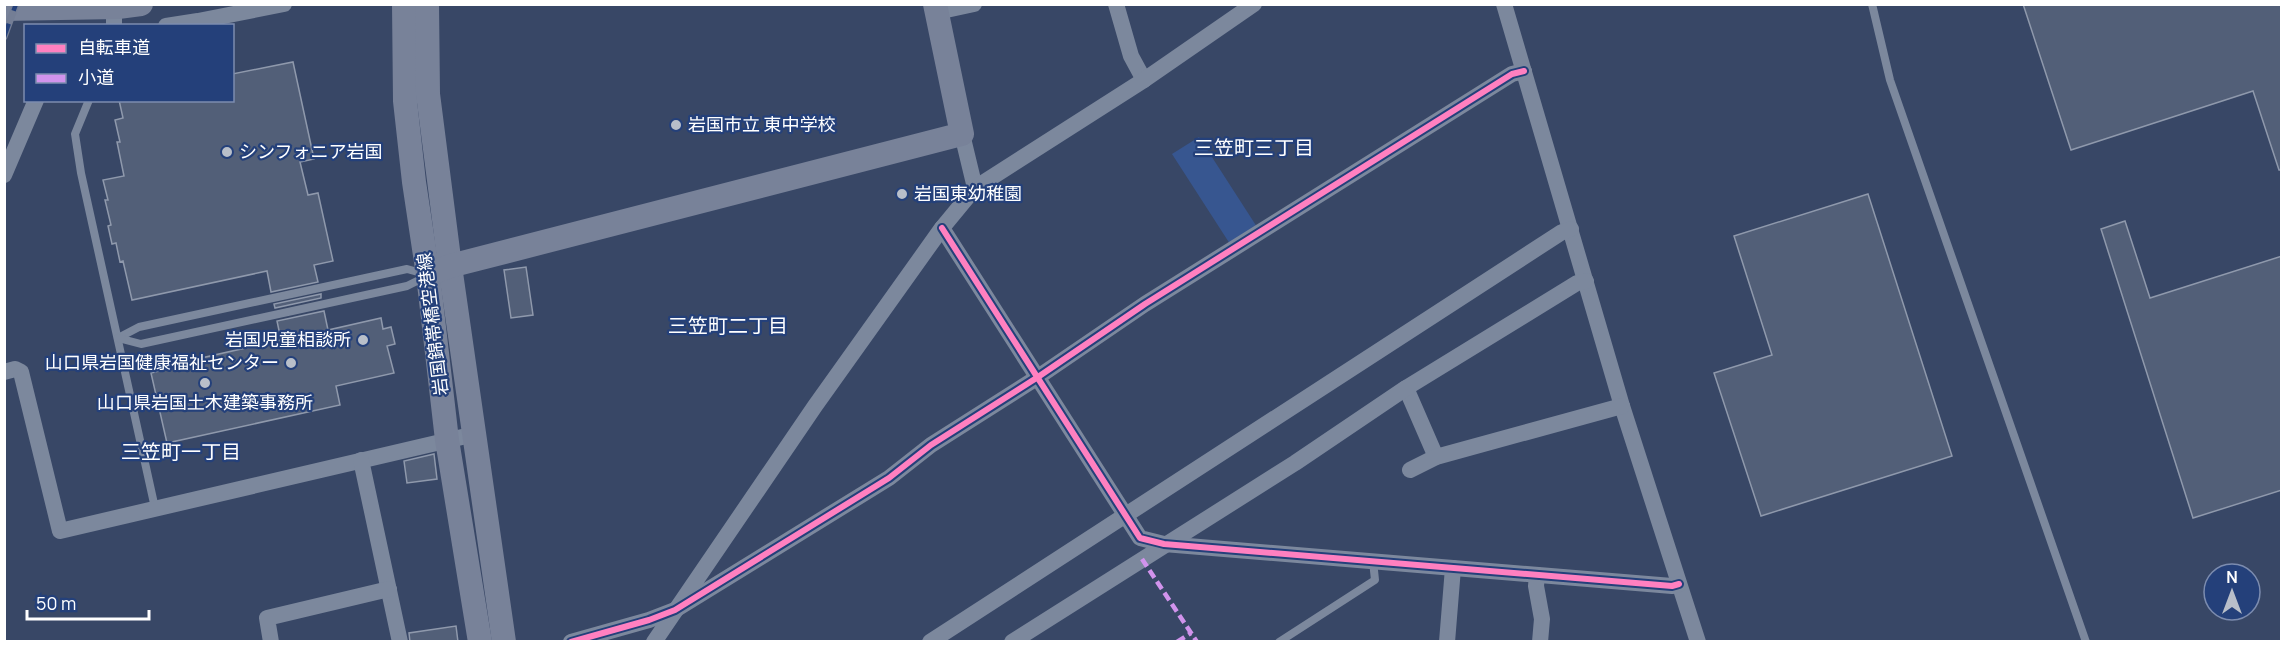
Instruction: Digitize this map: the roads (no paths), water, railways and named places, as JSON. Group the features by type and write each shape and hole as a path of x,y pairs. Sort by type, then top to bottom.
{"main road":[{"path":"4,9 141,4"},
{"name":"岩国錦帯橋空港線","path":"404,4 405,101 475,434 504,642"},
{"name":"岩国錦帯橋空港線","path":"427,4 428,93 447,440 480,642"},
{"path":"439,271 962,134 936,8"}],"street":[{"path":"114,4 114,24"},
{"path":"180,24 284,4"},
{"path":"936,8 974,4"},
{"path":"1116,4 1131,56 1144,80"},
{"path":"654,642 815,406 942,228 975,188 1144,80 1254,4"},
{"path":"1504,4 1622,406 1698,642"},
{"path":"571,642 649,620 675,610 889,478 931,445 1038,377 1145,303 1512,74 1524,71"},
{"path":"4,176 35,102"},
{"path":"962,134 975,188"},
{"path":"942,228 1140,538 1164,544 1672,586 1679,584"},
{"path":"930,642 1562,232 1571,229"},
{"path":"1012,642 1295,463 1406,388 1577,283 1586,281"},
{"path":"4,372 15,369 21,372 60,531 475,434"},
{"path":"1406,388 1436,457"},
{"path":"1410,470 1436,457 1622,406"},
{"path":"361,460 400,642"},
{"path":"1447,642 1453,568"},
{"path":"1537,575 1536,586 1542,619 1540,642"},
{"path":"271,642 267,618 388,589"}],"lane":[{"path":"1872,4 1890,80 2086,642"},
{"path":"88,102 75,134 81,173 155,508"},
{"path":"118,338 139,327 407,269 439,271"},
{"path":"118,338 141,344 407,286 439,271"},
{"path":"1280,642 1375,580 1373,561"}],"railway":[{"path":"4,37 16,4"}],"place":[{"name":"岩国市立 東中学校","path":"676,125"},
{"name":"シンフォニア岩国","path":"227,152"},
{"name":"岩国東幼稚園","path":"902,194"},
{"name":"岩国児童相談所","path":"363,340"},
{"name":"山口県岩国健康福祉センター","path":"291,363"},
{"name":"山口県岩国土木建築事務所","path":"205,383"}],"district":[{"name":"三笠町三丁目","path":"1254,148"},
{"name":"三笠町二丁目","path":"728,326"},
{"name":"三笠町一丁目","path":"181,452"}]}
